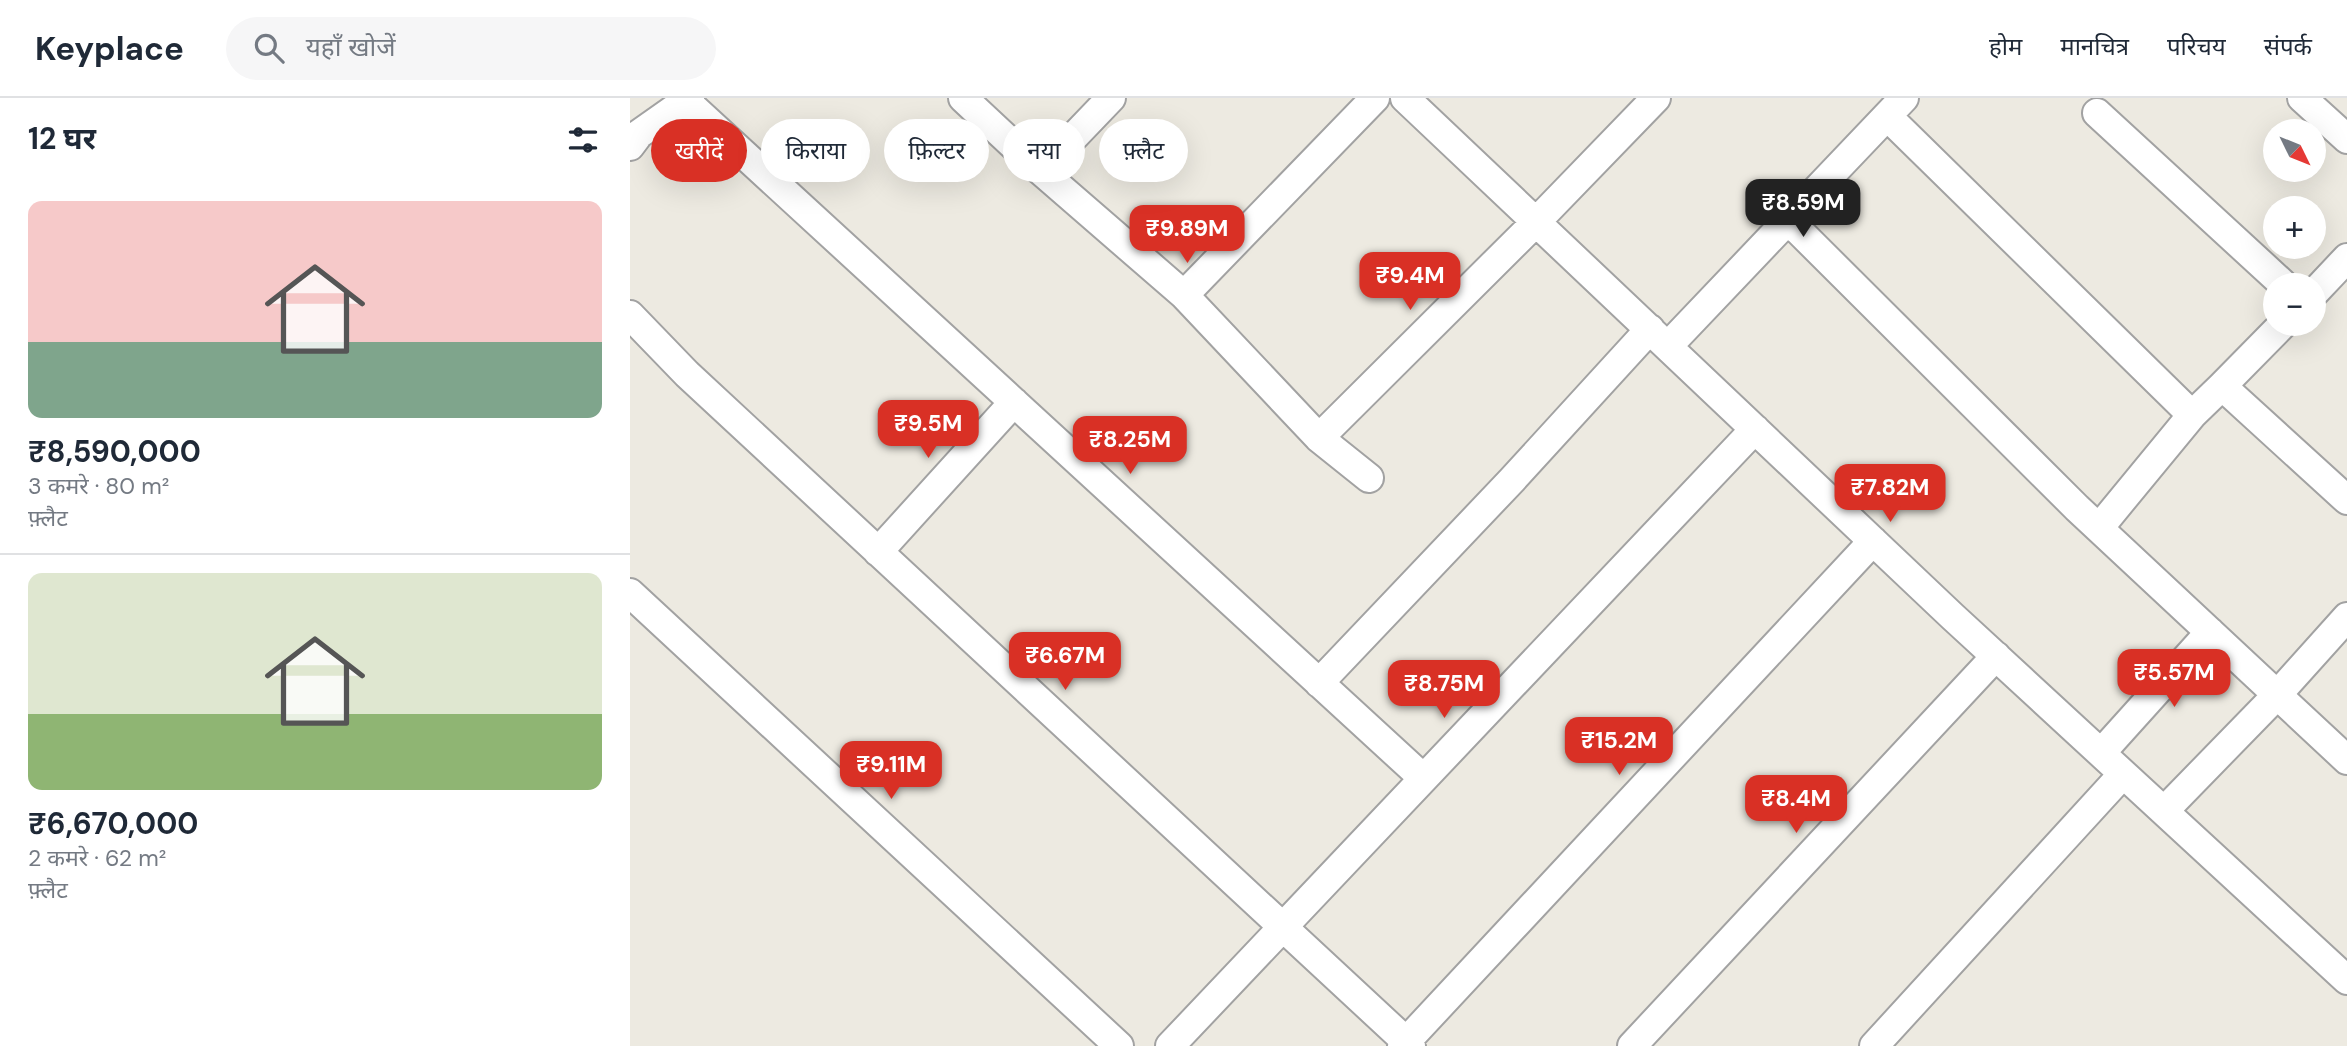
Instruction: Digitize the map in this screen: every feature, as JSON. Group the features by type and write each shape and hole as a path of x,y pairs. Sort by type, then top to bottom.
{"street":[{"path":"963,98 1003,135"},
{"path":"1085,125 1111,98"},
{"path":"1184,295 1375,98"},
{"path":"1405,98 2123,774 2343,968"},
{"path":"1319,438 1656,98"},
{"path":"2302,98 2347,139"},
{"path":"630,146 639,134 688,100 1423,778"},
{"path":"1319,683 1512,480 1659,337 1788,220 1899,103 2192,415"},
{"path":"2097,113 2271,273"},
{"path":"1054,182 1184,295 1319,438 1369,478"},
{"path":"1788,220 2099,528 2347,760"},
{"path":"2326,280 2347,258"},
{"path":"630,315 687,374 1282,926 1406,1045 1873,541"},
{"path":"2099,528 2192,415 2271,336"},
{"path":"2222,386 2347,500"},
{"path":"878,552 1014,402"},
{"path":"1170,1046 1755,429"},
{"path":"630,593 1119,1046"},
{"path":"2164,811 2277,695 2347,617"},
{"path":"2101,753 2210,632"},
{"path":"1632,1046 1996,656"},
{"path":"1874,1046 2123,774"}]}
